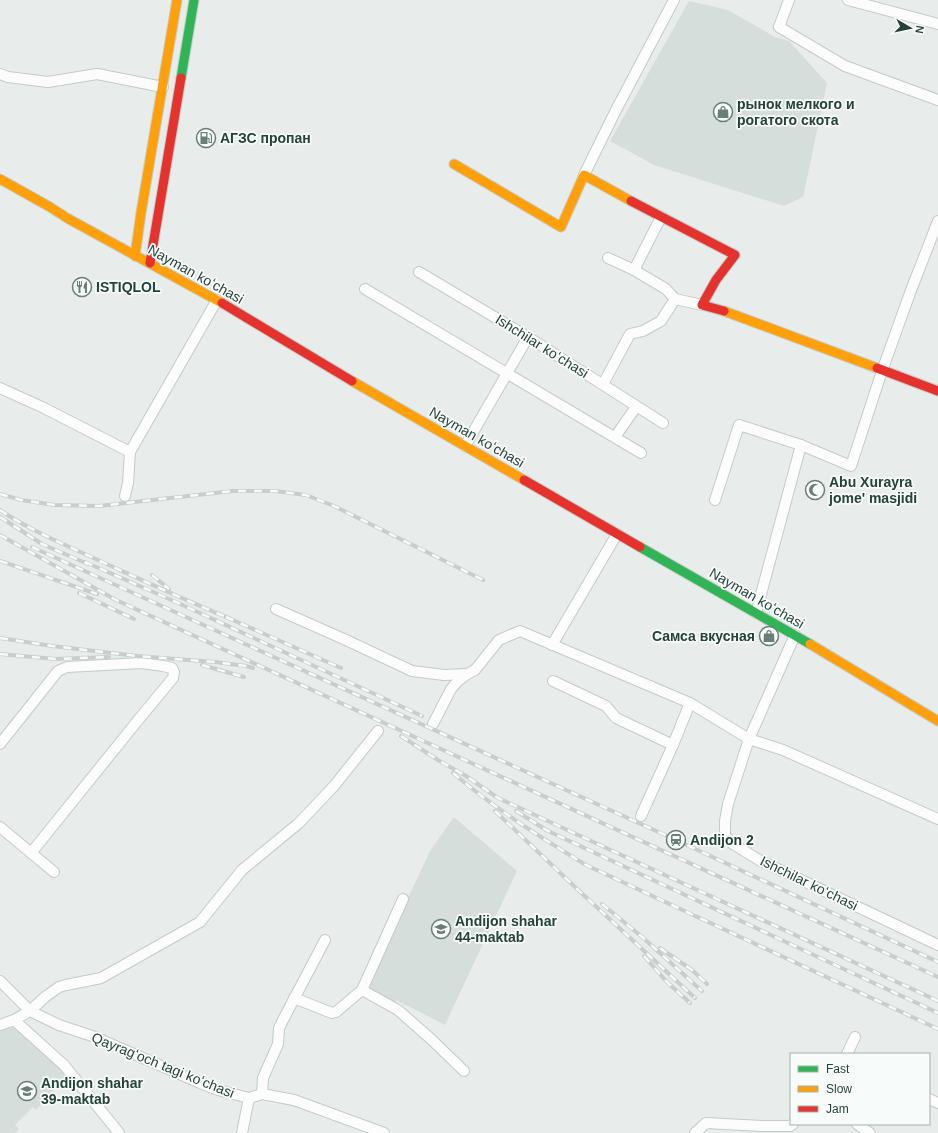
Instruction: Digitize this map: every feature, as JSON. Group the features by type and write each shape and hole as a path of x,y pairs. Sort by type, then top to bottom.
{"main road":[{"path":"135,256 177,0"},
{"path":"150,263 194,0"},
{"path":"454,164 561,227 584,175 735,255 716,280 702,305 720,309 938,391"},
{"name":"Nayman koʻchasi","path":"0,179 135,256 217,300 617,534 796,635 938,721"}],"street":[{"path":"584,175 616,110 674,0"},
{"path":"788,0 779,27 844,66 938,100"},
{"path":"848,0 938,24"},
{"path":"0,74 8,77 48,82 96,74 163,87"},
{"path":"634,270 661,217"},
{"path":"714,500 739,425 801,445 851,466 882,370 910,293 933,249 938,221"},
{"path":"608,258 634,270 666,289 675,299 702,305"},
{"name":"Ishchilar koʻchasi","path":"419,272 528,336 663,423"},
{"path":"364,289 641,452"},
{"path":"603,384 630,334 643,331 661,321 675,299"},
{"path":"125,496 128,482 130,452 217,300"},
{"path":"465,446 528,336"},
{"path":"0,388 42,407 130,452"},
{"path":"615,437 636,407"},
{"path":"756,613 801,445"},
{"path":"552,644 617,534"},
{"path":"276,609 412,671 444,675 467,674"},
{"path":"433,724 451,689 458,681 475,670 499,640 520,631 690,703 749,739 783,750 938,819"},
{"name":"Ishchilar koʻchasi","path":"796,635 749,739 728,804 725,821 725,836 733,844 759,860 938,945"},
{"path":"0,744 58,671 66,667 142,663 172,668 174,672 173,678 31,853"},
{"path":"553,681 606,706 616,718 673,745"},
{"path":"641,816 690,703"},
{"path":"0,1025 14,1020 30,1011 45,997 59,987 101,978 200,922 242,870 299,824 329,792 378,731"},
{"path":"0,827 54,872"},
{"path":"294,998 332,1013 336,1012 362,990 403,898"},
{"path":"262,1094 263,1078 278,1044 279,1028 325,940"},
{"name":"Qayragʻoch tagi koʻchasi","path":"0,981 30,1011 59,1024 95,1037 200,1083 218,1090 249,1098 262,1094 294,1100 384,1133"},
{"path":"362,990 398,1010 464,1071"},
{"path":"14,1020 64,1065 119,1133"},
{"path":"847,1053 855,1037"},
{"path":"242,1133 249,1098"},
{"path":"695,1133 706,1123 762,1126 792,1125"},
{"path":"858,1125 870,1133"}],"shaded area":[{"name":"рынок мелкого и рогатого скота","path":"689,1 728,10 775,37 789,41 827,83 803,197 784,206 654,165 610,141"},
{"name":"Andijon shahar 44-maktab","path":"454,817 517,871 445,1025 396,1000 393,1004 366,988 430,851"},
{"name":"Andijon shahar 39-maktab","path":"10,1023 68,1074 36,1110 33,1107 15,1125 19,1129 15,1133 0,1133 0,1029"}],"railway":[{"path":"0,494 21,500 55,505 99,506 233,491 275,491 306,495 334,506 483,580"},
{"path":"0,510 24,525 49,537 231,619"},
{"path":"0,517 42,544 88,564"},
{"path":"0,535 116,600 938,977"},
{"path":"32,547 676,840 938,962"},
{"path":"0,561 97,594"},
{"path":"85,562 176,602 422,716"},
{"path":"152,575 169,589"},
{"path":"79,593 134,619"},
{"path":"226,617 341,668"},
{"path":"0,638 52,646 137,656 215,662 253,668"},
{"path":"0,654 55,659 109,657"},
{"path":"202,665 244,677"},
{"path":"401,736 466,776 498,798 938,1001"},
{"path":"453,773 501,810 586,865 938,1029"},
{"path":"495,811 695,998"},
{"path":"516,811 548,831 938,1013"},
{"path":"602,904 641,936 702,991"},
{"path":"660,948 692,970 707,984"},
{"path":"644,956 667,982 690,1003"}],"traffic: fast":[{"path":"181,78 194,0"},
{"path":"640,547 810,644"}],"traffic: slow":[{"path":"135,256 177,0"},
{"path":"454,164 561,227 584,175 631,201"},
{"path":"0,179 67,218 222,303"},
{"path":"724,311 877,368"},
{"path":"352,381 524,480"},
{"path":"810,644 938,721"}],"traffic: jam":[{"path":"150,263 181,78"},
{"path":"631,201 735,255 716,280 702,305 724,311"},
{"path":"222,303 352,381"},
{"path":"877,368 938,391"},
{"path":"524,480 640,547"}],"place":[{"name":"рынок мелкого и рогатого скота","path":"723,112"},
{"name":"АГЗС пропан","path":"206,138"},
{"name":"ISTIQLOL","path":"82,287"},
{"name":"Abu Xurayra jome' masjidi","path":"815,490"},
{"name":"Самса вкусная","path":"769,636"},
{"name":"Andijon 2","path":"676,840"},
{"name":"Andijon shahar 44-maktab","path":"441,929"},
{"name":"Andijon shahar 39-maktab","path":"27,1091"}]}
